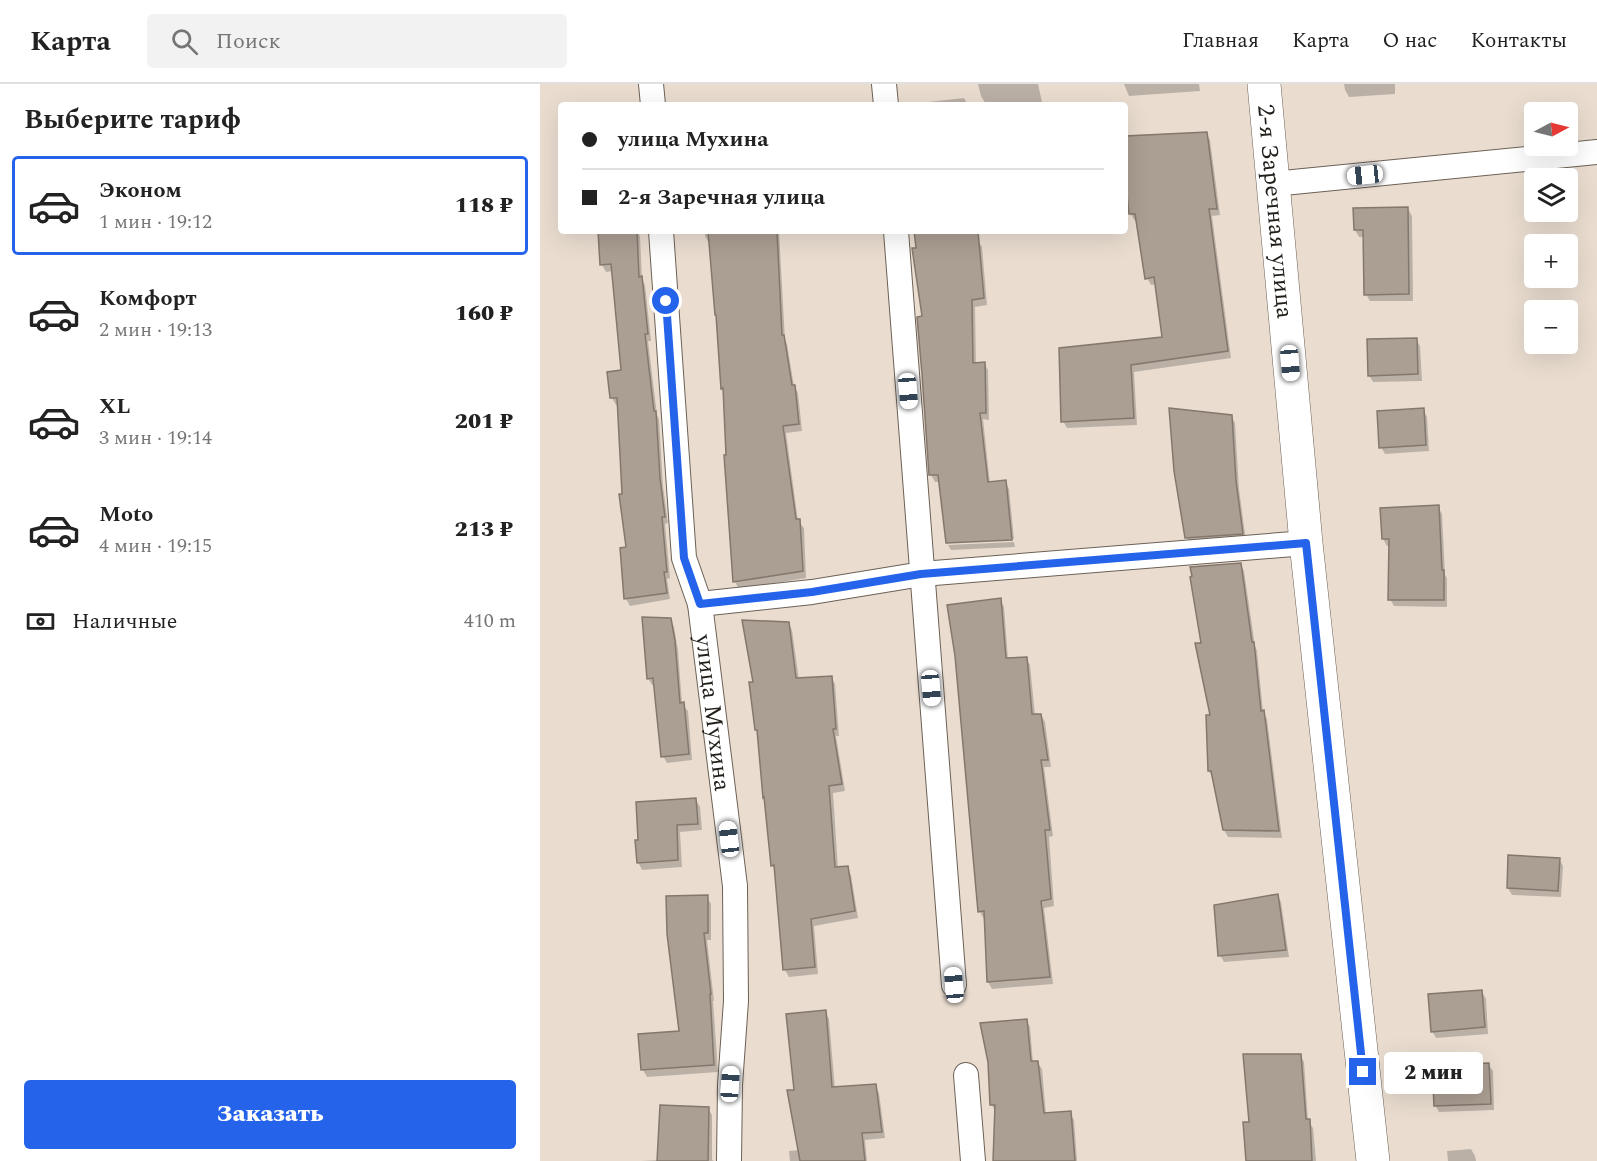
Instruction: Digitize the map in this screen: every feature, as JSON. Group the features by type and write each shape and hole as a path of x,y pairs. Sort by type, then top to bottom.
{"main road":[{"name":"2-я Заречная улица","path":"1264,84 1306,543 1373,1161"}],"street":[{"path":"651,84 653,102"},
{"path":"884,84 886,102"},
{"path":"1273,184 1597,152"},
{"name":"улица Мухина","path":"661,234 684,558 700,604 735,886 735,1001 730,1084 729,1161"},
{"path":"896,234 954,985"},
{"path":"700,604 812,592 921,574 1306,543"},
{"path":"966,1075 973,1161"}],"building":[{"path":"1207,132 1217,209 1209,209 1228,351 1131,365 1134,418 1061,422 1059,348 1162,337 1154,277 1145,279 1135,214 1129,214 1128,136"},
{"path":"1408,207 1409,294 1364,295 1363,230 1354,230 1353,208"},
{"path":"598,234 637,234 639,277 642,276 648,334 645,334 654,411 656,411 665,517 662,517 667,593 624,599 620,548 626,547 619,494 622,494 617,398 610,398 607,372 621,370 611,264 600,265"},
{"path":"708,234 777,234 782,335 784,335 792,385 795,385 799,424 783,426 796,519 800,519 803,571 733,582 724,455 726,455 723,388 721,389"},
{"path":"914,234 978,234 984,298 972,300 973,363 985,362 986,413 980,413 988,482 1006,480 1012,540 946,543 938,475 929,475 917,317 922,316 912,248 916,248"},
{"path":"1417,338 1418,374 1368,376 1367,339"},
{"path":"1169,408 1232,415 1236,481 1243,534 1185,538 1174,471"},
{"path":"1424,408 1426,445 1379,448 1377,411"},
{"path":"1439,505 1444,600 1388,600 1389,539 1382,539 1380,508"},
{"path":"1241,563 1252,642 1254,642 1261,711 1264,710 1279,831 1223,830 1211,771 1208,771 1206,715 1210,715 1195,643 1201,643 1190,567"},
{"path":"1001,598 1006,658 1027,657 1032,714 1041,714 1048,760 1041,760 1050,830 1045,830 1051,899 1041,901 1050,977 987,982 984,911 978,912 955,656 947,605"},
{"path":"642,617 671,618 680,703 684,702 689,754 661,757 653,678 647,679"},
{"path":"742,620 789,622 796,678 832,676 836,729 833,729 842,784 829,786 835,867 848,866 855,911 811,919 815,967 783,970 774,865 771,866 757,730 755,730 749,682 753,682"},
{"path":"696,798 698,824 677,825 678,860 637,863 636,802"},
{"path":"1508,855 1560,858 1558,891 1507,888"},
{"path":"1278,894 1286,950 1218,956 1214,905"},
{"path":"708,895 708,933 704,933 711,994 714,1065 641,1070 638,1034 679,1031 667,934 666,896"},
{"path":"1482,990 1485,1027 1431,1032 1428,994"},
{"path":"826,1010 832,1087 876,1084 882,1132 862,1133 865,1161 800,1161 787,1090 794,1090 786,1014"},
{"path":"1027,1019 1031,1061 1038,1061 1044,1113 1071,1111 1075,1161 993,1161 995,1105 990,1105 988,1062 980,1023"},
{"path":"1243,1054 1301,1054 1306,1119 1310,1119 1312,1161 1246,1161 1243,1122 1249,1122"},
{"path":"1489,1063 1491,1104 1434,1106 1432,1065"},
{"path":"660,1105 709,1107 708,1161 657,1161"}],"route":[{"path":"666,301 684,558 700,604 812,592 921,574 1306,543 1363,1072"}]}
